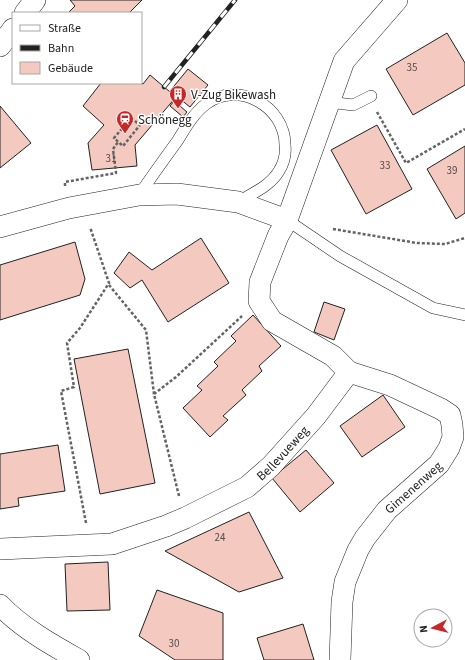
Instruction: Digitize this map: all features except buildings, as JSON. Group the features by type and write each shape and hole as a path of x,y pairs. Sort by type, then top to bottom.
{"street":[{"path":"26,12 34,0"},
{"path":"349,372 333,356 272,321 259,301 260,282 278,236 287,220 344,61 397,0"},
{"path":"0,46 12,30"},
{"path":"0,227 69,208 139,195 177,194 238,202 287,220"},
{"name":"Bellevueweg","path":"0,549 112,544 185,518 247,487 271,466 316,416 349,372"},
{"name":"Gimenenweg","path":"340,660 342,602 345,582 358,550 365,538 387,510 439,464 449,448 452,437 450,415 441,409 390,385 349,372"},
{"path":"0,605 11,616 56,647 79,660"}],"lane":[{"path":"139,195 195,115 207,104 222,96 239,95 255,99 270,108 280,121 285,137 286,154 280,170 269,183 238,202"},
{"path":"329,102 353,105 370,97"},
{"path":"287,220 340,256 433,308 465,315"}],"path":[{"path":"370,97 406,163 465,129"},
{"path":"131,118 140,125 123,146 118,142 114,138 131,118"},
{"path":"69,208 65,182 116,173 113,149 118,142"},
{"path":"88,222 109,285 146,330 154,394 185,518"},
{"path":"326,227 417,243 444,244 465,238"},
{"path":"90,545 62,391 74,387 67,343 80,328 109,285"},
{"path":"154,394 259,301"}],"railway":[{"path":"164,87 235,0"}],"place":[{"name":"V-Zug Bikewash","path":"178,109"},
{"name":"Schönegg","path":"125,134"}]}
